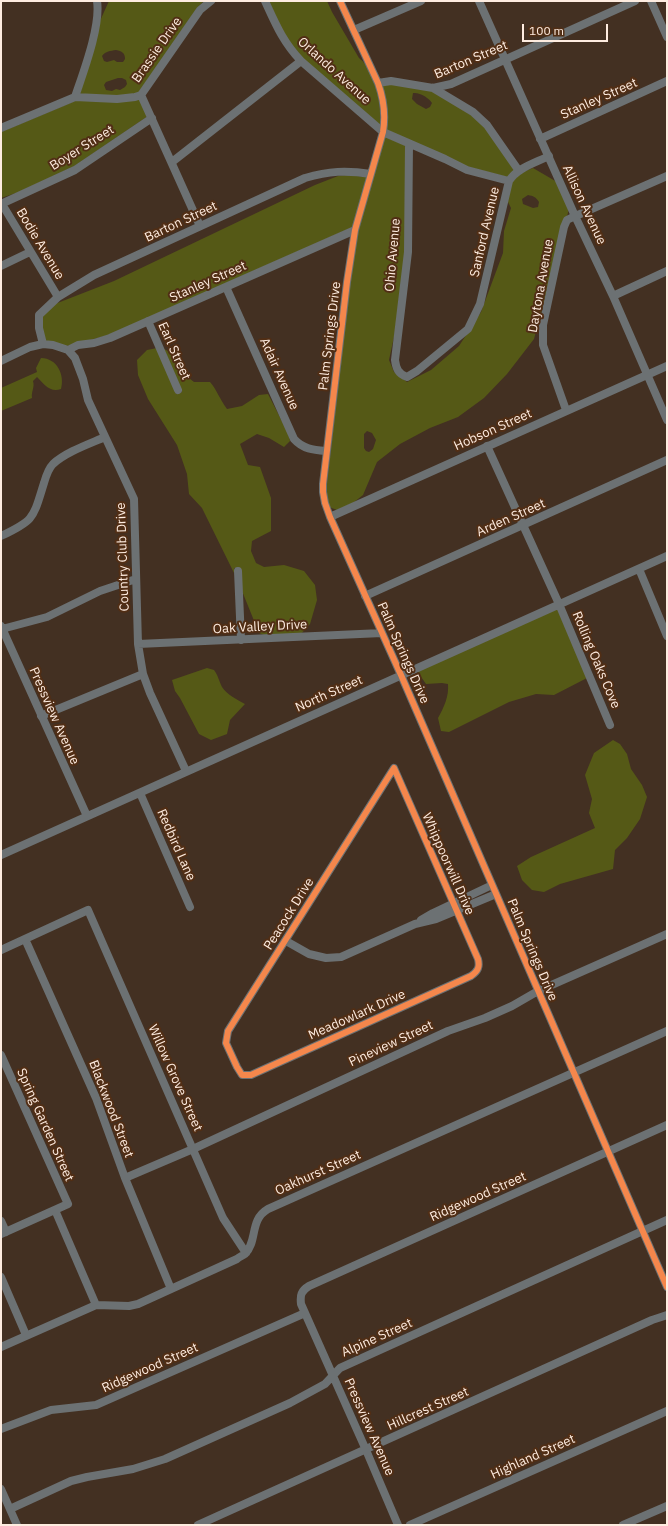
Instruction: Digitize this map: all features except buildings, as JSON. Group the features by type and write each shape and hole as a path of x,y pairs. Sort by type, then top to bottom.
{"street":[{"path":"75,97 89,55 97,16 97,1"},
{"name":"Brassie Drive","path":"1,128 75,97 117,99 141,95 200,10 211,1"},
{"name":"Orlando Avenue","path":"265,1 281,36 291,50 301,61 384,132 409,144 445,158 467,170 509,181"},
{"name":"Palm Springs Drive","path":"340,1 378,83 385,109 384,132 355,230 346,290 322,492 330,517 402,675 667,1287"},
{"path":"354,30 421,1"},
{"name":"Allison Avenue","path":"479,1 548,156 613,296 667,420"},
{"name":"Barton Street","path":"378,83 391,81 433,88 451,84 635,1"},
{"path":"651,1 667,37"},
{"path":"172,162 301,61"},
{"name":"Stanley Street","path":"540,138 667,81"},
{"path":"433,88 473,112 487,125 519,171 548,156"},
{"path":"141,95 200,226"},
{"name":"Boyer Street","path":"1,204 74,170 152,118"},
{"name":"Ohio Avenue","path":"396,368 395,360 408,252 409,144"},
{"name":"Barton Street","path":"42,344 39,328 39,315 58,297 94,275 305,178 324,172 352,171 371,174"},
{"name":"Sanford Avenue","path":"396,368 403,376 410,376 468,329 480,304 509,181 513,175 519,171"},
{"path":"576,216 667,176"},
{"name":"Bodie Avenue","path":"1,204 58,297"},
{"name":"Daytona Avenue","path":"566,410 544,350 543,325 564,227 567,220 576,216"},
{"name":"Stanley Street","path":"68,350 78,345 94,344 110,338 355,230"},
{"path":"1,266 30,252"},
{"path":"613,296 667,271"},
{"name":"Adair Avenue","path":"226,287 294,439 299,445 308,449 326,452"},
{"name":"Earl Street","path":"148,321 178,390"},
{"path":"1,361 30,347 42,344 53,345 68,350"},
{"name":"Country Club Drive","path":"68,350 76,358 88,400 134,499 138,644 144,674 150,693 186,771"},
{"name":"Hobson Street","path":"330,517 667,366"},
{"path":"1,536 21,527 29,521 34,514 48,470 53,464 62,457 105,437"},
{"name":"Rolling Oaks Cove","path":"487,446 559,604 610,725"},
{"name":"Arden Street","path":"365,596 667,460"},
{"name":"North Street","path":"1,855 667,556"},
{"path":"638,569 667,636"},
{"path":"238,571 242,640"},
{"path":"2,628 47,617 100,591 136,579"},
{"name":"Pressview Avenue","path":"2,628 87,816"},
{"name":"Oak Valley Drive","path":"138,644 382,633"},
{"path":"41,716 144,674"},
{"name":"Whippoorwill Drive","path":"394,768 478,959 478,969"},
{"name":"Peacock Drive","path":"242,1075 232,1058 226,1039 228,1031 394,768"},
{"name":"Redbird Lane","path":"140,793 190,907"},
{"path":"286,941 309,954 326,958 341,957 415,924 436,919 492,885"},
{"path":"455,907 496,894"},
{"name":"Willow Grove Street","path":"26,939 88,910 223,1218 246,1253"},
{"name":"Pineview Street","path":"125,1178 193,1149 448,1031 485,1018 512,1006 538,991 667,934"},
{"path":"1,950 26,939"},
{"name":"Blackwood Street","path":"26,939 96,1098 125,1178 171,1289"},
{"name":"Meadowlark Drive","path":"242,1075 251,1075 471,976 478,969"},
{"name":"Oakhurst Street","path":"246,1253 258,1217 262,1212 667,1031"},
{"name":"Spring Garden Street","path":"1,1055 68,1204 55,1210"},
{"name":"Ridgewood Street","path":"300,1294 309,1286 667,1125"},
{"path":"1,1221 3,1233 55,1210 96,1305"},
{"name":"Alpine Street","path":"10,1509 70,1481 133,1469 166,1459 290,1403 326,1384 340,1368 667,1220"},
{"path":"1,1347 96,1305 129,1306 138,1304 237,1259 246,1253"},
{"path":"1,1277 26,1336"},
{"name":"Pressview Avenue","path":"300,1294 304,1313 333,1375 398,1525"},
{"name":"Ridgewood Street","path":"1,1429 51,1410 96,1405 304,1313"},
{"name":"Hillcrest Street","path":"198,1525 652,1320 667,1315"},
{"name":"Highland Street","path":"410,1525 667,1411"},
{"path":"1,1489 17,1525"},
{"path":"623,1525 667,1506"}],"green space":[{"path":"109,1 204,1 197,8 139,92 132,94 110,96 80,94 99,23","holes":["116,50 124,54 125,59 123,62 117,62 114,60 107,62 104,61 102,56 104,54","118,78 126,80 127,84 125,87 120,90 106,90 104,85 106,82"]},
{"path":"269,1 327,1 359,58 365,64 374,80 379,98 381,126 303,59 279,24"},
{"path":"392,84 433,91 471,115 485,127 515,170 507,177 468,167 387,130 382,86","holes":["413,93 429,99 432,103 430,107 426,109 417,104 412,99"]},
{"path":"140,99 148,116 73,167 19,192 1,198 1,132 75,101"},
{"path":"385,136 406,146 405,251 395,332 389,360 394,372 407,382 431,370 459,346 481,312 503,253 504,231 511,208 507,200 512,182 521,173 533,168 557,182 569,209 534,339 507,374 484,398 458,417 430,428 400,444 377,462 363,495 353,503 337,510 329,507 326,492 350,283 358,232","holes":["528,195 538,200 538,207 533,208 523,204 522,199","367,431 372,433 376,440 373,449 369,452 364,448 364,434"]},
{"path":"347,175 367,177 353,227 109,335 67,346 45,341 42,328 42,317 55,304 114,281 315,185 338,176"},
{"path":"157,348 177,394 182,392 164,349 168,351 185,375 194,382 210,382 227,409 242,406 259,395 268,394 288,433 290,441 284,447 269,438 257,434 240,444 248,465 260,467 271,498 271,531 252,541 251,551 256,563 264,567 284,565 304,571 315,585 317,600 310,624 301,634 264,635 259,633 242,591 240,568 234,568 235,575 202,508 189,494 187,474 177,445 148,399 138,375 137,360 147,350"},
{"path":"41,358 51,361 58,368 62,378 61,389 50,389 37,377 33,381 34,386 32,398 1,411 1,388 37,372 36,368"},
{"path":"557,608 587,678 554,695 536,694 509,702 449,732 441,731 438,718 447,698 448,684 426,684 417,671"},
{"path":"207,668 214,670 226,692 245,704 230,720 227,734 211,740 199,734 175,691 172,680"},
{"path":"613,740 620,744 627,754 631,769 642,785 647,797 640,819 627,838 615,850 613,869 560,884 544,892 532,890 522,880 517,866 531,857 595,828 589,813 592,799 585,775 594,753"}],"cycle path":[{"path":"340,1 378,83 382,95 384,119 383,132 355,230 347,282 323,484 325,503 667,1287"},
{"path":"394,768 478,959 478,969 471,976 251,1075 242,1075 226,1043 228,1031 394,768"}]}
